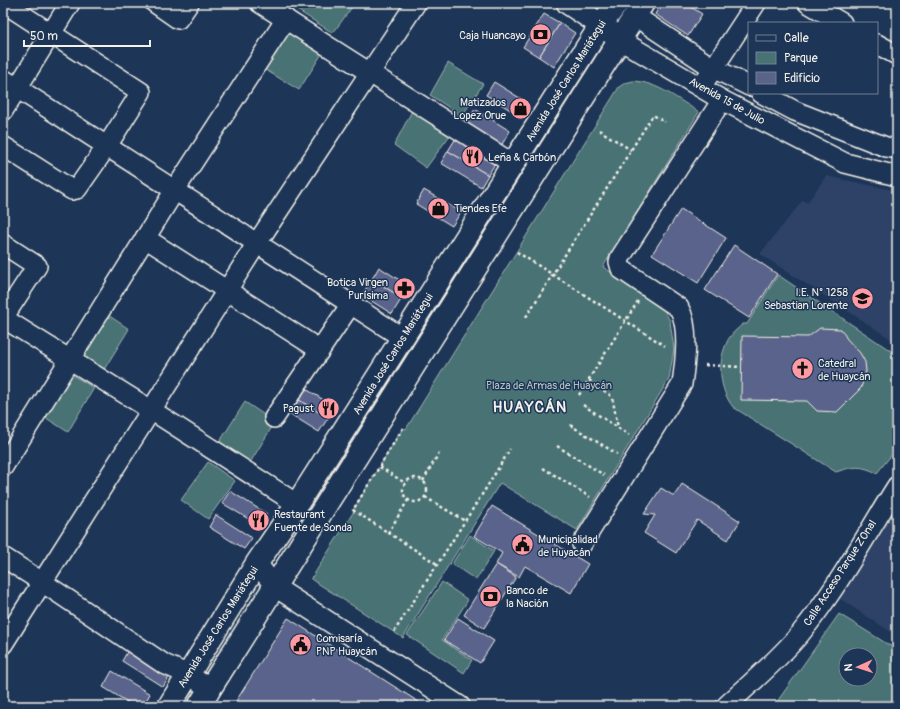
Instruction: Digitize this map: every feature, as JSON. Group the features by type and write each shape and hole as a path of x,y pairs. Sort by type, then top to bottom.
{"main road":[{"name":"Avenida 15 de Julio","path":"568,3 601,25 620,40"},
{"name":"Avenida 15 de Julio","path":"616,3 639,9"},
{"name":"Avenida José Carlos Mariátegui","path":"169,706 258,563 616,3"},
{"path":"205,697 639,9"}],"street":[{"path":"3,146 72,190 77,188 107,146 141,92 4,3"},
{"path":"3,111 10,83 51,34 70,3"},
{"path":"155,3 178,19 189,3"},
{"path":"260,3 513,164"},
{"path":"3,644 257,243 416,3"},
{"path":"701,88 756,3"},
{"path":"808,3 840,22"},
{"name":"Avenida 15 de Julio","path":"639,9 713,68 748,86"},
{"path":"3,466 175,190 286,19"},
{"name":"Avenida 15 de Julio","path":"620,40 722,100 845,163 897,176"},
{"path":"878,45 897,55"},
{"path":"10,83 403,338"},
{"path":"763,94 795,111 893,144 869,170"},
{"path":"582,544 682,384 684,371 686,327 683,315 679,308 622,269 619,262 620,258 722,100"},
{"path":"145,238 320,350"},
{"path":"3,244 36,266 3,318 151,410 297,504"},
{"path":"274,418 351,304"},
{"name":"Calle Acceso Parque ZOnal","path":"726,706 769,667 799,634 824,601 897,486"},
{"path":"3,557 164,664 189,675 205,697"},
{"path":"258,563 275,587 460,706"}],"path":[{"path":"526,317 653,115 665,122"},
{"path":"599,130 631,150"},
{"path":"517,252 665,346"},
{"path":"579,395 638,300"},
{"path":"705,365 741,367"},
{"path":"589,380 610,395 613,401 618,428"},
{"path":"583,405 632,436"},
{"path":"570,425 620,456"},
{"path":"403,428 353,510 437,564"},
{"path":"557,446 607,478"},
{"path":"394,632 510,449"},
{"path":"423,481 440,451"},
{"path":"380,467 405,483"},
{"path":"543,468 592,499"},
{"path":"415,478 423,481 427,488 425,497 416,502 408,500 403,494 405,483 408,480 415,478"},
{"path":"425,497 465,521"},
{"path":"388,533 408,500"}],"shaded area":[{"name":"I.E. N° 1258 Sebastian Lorente","path":"826,176 897,191 897,343 760,254 803,200 807,203"},
{"path":"897,506 897,636 839,598"}],"green space":[{"path":"302,3 355,3 333,33 297,10"},
{"path":"285,31 323,52 299,90 264,69"},
{"path":"448,63 483,84 462,116 430,95"},
{"name":"Plaza de Armas de Huaycán","path":"633,81 642,82 659,88 699,112 603,267 662,306 670,321 674,349 669,379 577,530 500,483 403,638 311,579 354,511 353,510 403,428 406,429 619,87 625,83"},
{"path":"413,109 450,135 426,168 394,145"},
{"path":"778,275 897,355 897,448 877,473 857,467 836,472 733,407 728,400 722,384 721,367 724,350 728,339 743,324 747,324"},
{"path":"108,315 129,329 100,376 78,362"},
{"path":"69,373 94,388 68,432 43,416"},
{"path":"245,402 275,422 248,466 217,446"},
{"path":"208,462 235,481 208,519 181,500"},
{"path":"470,535 494,551 476,580 452,564"},
{"path":"442,582 468,600 442,640 472,660 464,673 407,635"},
{"path":"839,614 897,650 897,706 774,706"}],"building":[{"path":"662,3 685,3 702,14 688,36 655,14"},
{"name":"Caja Huancayo","path":"544,14 560,23 539,57 523,47"},
{"path":"560,23 575,33 554,67 539,57"},
{"path":"494,82 528,103 520,116 486,95"},
{"path":"475,109 510,131 501,146 466,124"},
{"name":"Leña & Carbón","path":"456,138 496,162 488,175 448,151"},
{"path":"448,151 488,175 481,187 441,163"},
{"name":"Tiendes Efe","path":"424,190 461,212 452,226 416,204"},
{"path":"681,209 726,238 698,283 652,254"},
{"path":"734,245 777,274 749,318 705,290"},
{"path":"379,267 409,286 402,298 372,279"},
{"path":"372,279 402,298 392,314 362,295"},
{"name":"Catedral de Huaycán","path":"820,328 841,329 847,339 860,353 865,362 866,371 861,388 837,412 817,411 807,401 741,400 742,336 808,337"},
{"path":"298,384 335,407 328,418 291,395"},
{"path":"291,395 328,418 319,432 282,409"},
{"path":"682,484 740,521 728,540 697,520 676,553 644,533 655,515 644,514 661,488 674,496"},
{"path":"230,491 267,514 260,526 222,503"},
{"name":"Municipalidad de Huyacán","path":"492,506 588,564 571,593 525,566 519,577 496,564 502,553 474,536"},
{"path":"216,515 252,538 244,549 209,527"},
{"name":"Banco de la Nación","path":"496,564 516,577 484,628 464,615"},
{"name":"Comisaría PNP Huaycán","path":"288,618 370,671 425,706 233,706"},
{"path":"458,618 494,641 480,663 444,640"},
{"path":"130,647 171,674 163,687 122,661"},
{"path":"112,671 150,694 143,706 134,706 103,687"}],"place":[{"name":"Caja Huancayo","path":"541,35"},
{"name":"Matizados Lopez Orue","path":"521,108"},
{"name":"Leña & Carbón","path":"472,157"},
{"name":"Tiendes Efe","path":"438,208"},
{"name":"Botica Virgen Purísima","path":"404,288"},
{"name":"I.E. N° 1258 Sebastian Lorente","path":"863,298"},
{"name":"Catedral de Huaycán","path":"803,369"},
{"name":"Pagust","path":"329,408"},
{"name":"Restaurant Fuente de Sonda","path":"259,520"},
{"name":"Municipalidad de Huyacán","path":"522,545"},
{"name":"Banco de la Nación","path":"490,596"},
{"name":"Comisaría PNP Huaycán","path":"300,644"}],"district":[{"name":"HUAYCÁN","path":"530,407"}]}
